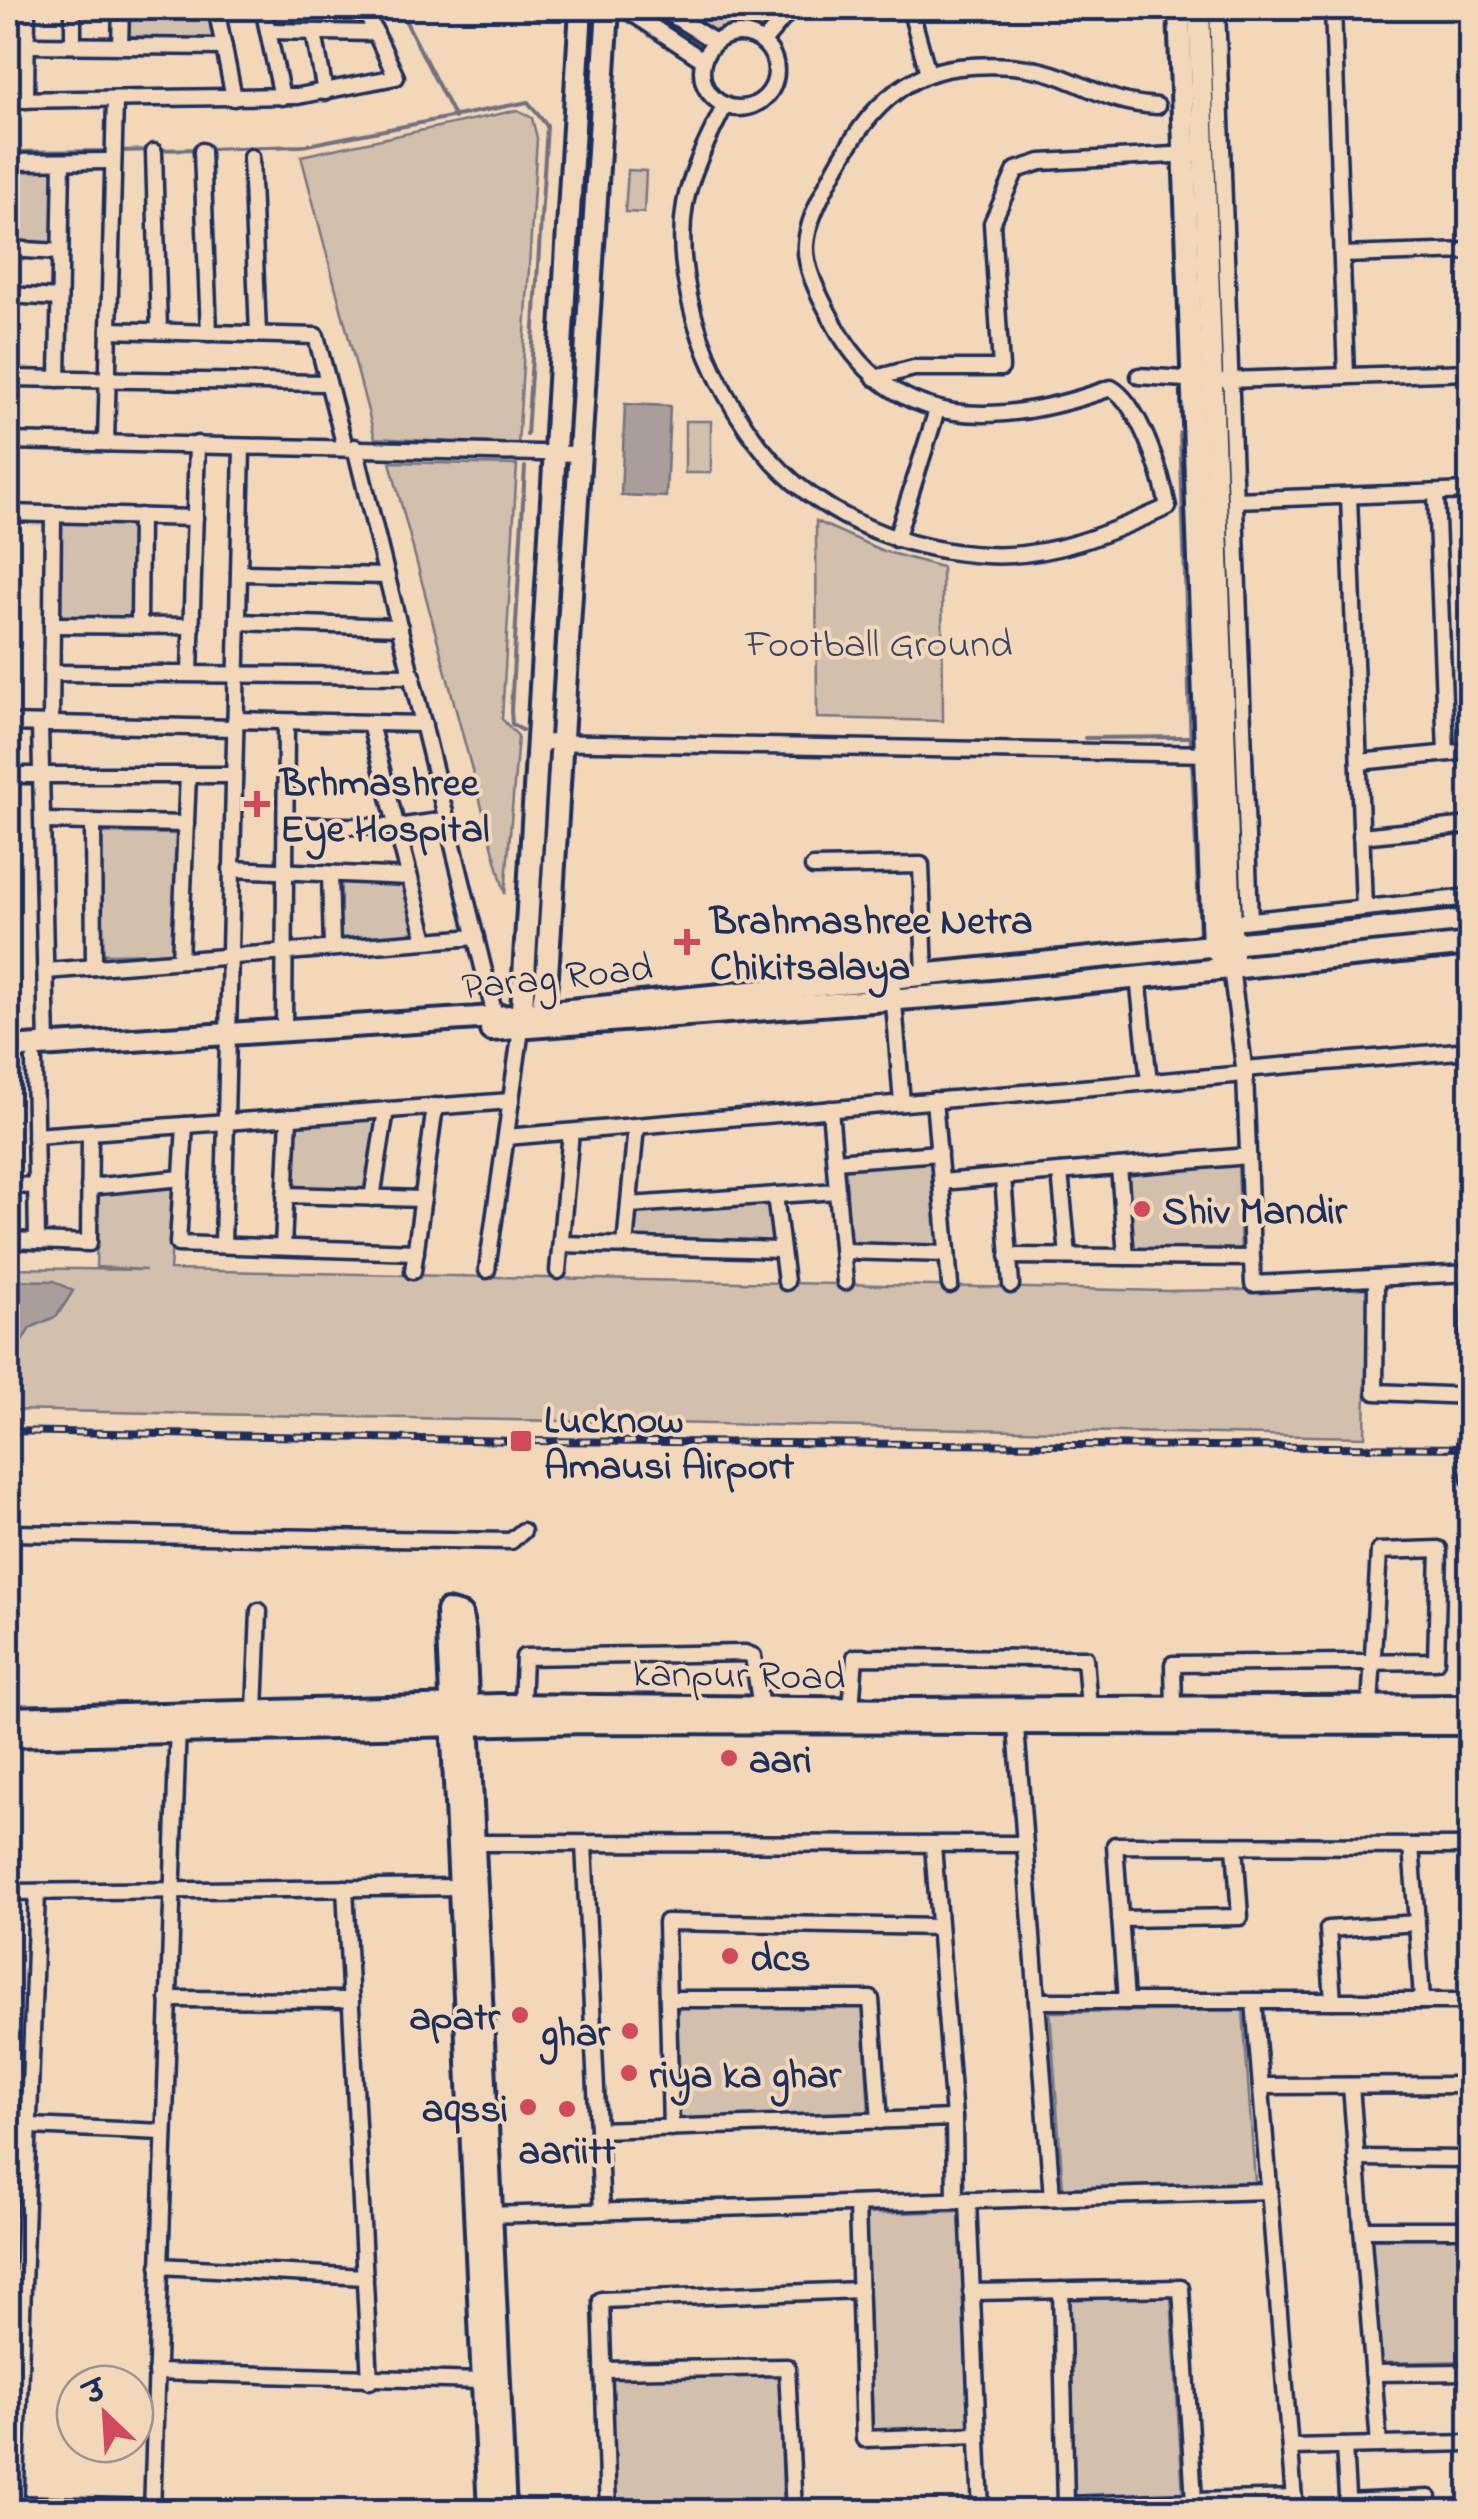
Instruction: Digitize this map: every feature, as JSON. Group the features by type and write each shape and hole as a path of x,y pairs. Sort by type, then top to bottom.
{"street":[{"path":"26,100 27,8"},
{"path":"73,45 74,8"},
{"path":"120,46 121,8"},
{"path":"216,8 234,98"},
{"path":"263,8 282,97"},
{"path":"8,100 282,97 396,77 364,8"},
{"path":"528,1019 539,742 582,8"},
{"path":"487,1270 511,1100 528,1019 562,742 608,8"},
{"path":"624,8 703,60"},
{"path":"662,8 714,42"},
{"path":"763,42 792,8"},
{"path":"910,8 928,73"},
{"path":"1179,8 1212,380 1236,500 1231,968 1245,1071 1252,1284 1469,1273 1470,1396 1465,1448 1470,1479"},
{"path":"1194,154 1198,8"},
{"path":"1218,8 1212,380 1216,754 1232,933"},
{"path":"1333,8 1346,376"},
{"path":"268,31 376,33"},
{"path":"742,33 763,42 775,58 771,90 750,106 725,105 710,95 702,82 703,60 714,42 742,33"},
{"path":"314,34 325,92"},
{"path":"26,45 224,46"},
{"path":"725,105 686,202 690,305 709,360 752,436 796,483 848,518 910,545 988,556 1047,552 1103,536 1168,507 1127,396 1110,388 1028,414 979,417 937,410 875,378 842,339 817,290 806,247 814,212 852,134 892,92 928,73 959,67 1016,66 1061,76 1117,103 1156,106"},
{"path":"106,443 114,100"},
{"path":"154,152 158,331"},
{"path":"202,152 209,333"},
{"path":"8,162 62,162 113,154"},
{"path":"875,378 914,368 1001,368 992,223 1016,170 1041,162 1194,154"},
{"path":"251,156 258,334"},
{"path":"58,378 62,162"},
{"path":"8,249 60,252"},
{"path":"1342,255 1470,251"},
{"path":"8,296 59,298"},
{"path":"109,330 316,336 388,576 497,1024"},
{"path":"1139,376 1212,380 1470,372"},
{"path":"8,378 328,384"},
{"path":"896,539 937,410"},
{"path":"8,441 580,454"},
{"path":"190,673 197,444"},
{"path":"223,1245 242,447"},
{"path":"1236,500 1470,492"},
{"path":"1436,493 1446,753"},
{"path":"1348,496 1364,908"},
{"path":"8,513 195,518"},
{"path":"37,1241 35,1136 46,971 44,775 52,673 53,514"},
{"path":"139,625 140,516"},
{"path":"239,573 388,576"},
{"path":"238,622 400,627"},
{"path":"52,625 191,626"},
{"path":"52,673 412,676"},
{"path":"8,723 424,724"},
{"path":"284,1033 286,723"},
{"path":"370,724 426,940"},
{"path":"539,742 1216,754"},
{"path":"1359,762 1470,751"},
{"path":"1216,754 1232,933"},
{"path":"8,775 234,775"},
{"path":"180,960 188,775"},
{"path":"286,825 397,827 447,820"},
{"path":"44,822 186,824"},
{"path":"93,822 94,966"},
{"path":"1362,836 1470,825"},
{"path":"813,867 921,865 925,975"},
{"path":"230,869 409,876"},
{"path":"330,874 332,947"},
{"path":"1232,933 1364,908 1470,898"},
{"name":"Parag Road","path":"8,1062 40,1054 497,1024 925,975 1232,933 1470,920"},
{"path":"46,971 476,937"},
{"name":"Parag Road","path":"528,1019 894,1000 1470,944"},
{"path":"1138,977 1149,1082"},
{"path":"892,978 902,1103"},
{"name":"Parag Road","path":"228,1042 284,1033 497,1024"},
{"name":"Parag Road","path":"8,1048 40,1054"},
{"path":"506,1137 1149,1082 1470,1050"},
{"path":"35,1136 511,1100"},
{"path":"934,1100 950,1284"},
{"path":"413,1271 435,1106"},
{"path":"830,1109 845,1282"},
{"path":"372,1198 386,1110"},
{"path":"283,1247 289,1117"},
{"path":"185,1125 178,1244 416,1252"},
{"path":"625,1246 636,1126"},
{"path":"8,1240 88,1243 90,1132"},
{"path":"558,1271 571,1132"},
{"path":"835,1162 939,1153"},
{"path":"941,1182 1248,1156"},
{"path":"1120,1167 1126,1257"},
{"path":"1060,1172 1068,1256"},
{"path":"1002,1177 1010,1285"},
{"path":"89,1187 182,1178"},
{"path":"8,1186 36,1186"},
{"path":"628,1205 837,1191"},
{"path":"286,1195 423,1198"},
{"path":"775,1195 786,1282"},
{"path":"560,1244 781,1250"},
{"path":"842,1252 947,1254"},
{"path":"1008,1256 1252,1258"},
{"path":"1376,1278 1374,1392 1470,1396"},
{"path":"8,1534 510,1541 523,1530"},
{"path":"1174,1707 1173,1664 1374,1659 1436,1661 1439,1549 1379,1551 1374,1659 1370,1707"},
{"path":"255,1711 260,1611"},
{"path":"522,1705 524,1657 745,1653 752,1656 761,1708"},
{"path":"851,1709 856,1657 1085,1658 1089,1708"},
{"name":"kanpur Road","path":"8,1718 178,1723 255,1711 459,1716 522,1705 851,1709 1015,1716 1089,1708 1174,1707 1343,1715 1370,1707 1470,1706"},
{"path":"8,1736 178,1723 459,1716 1343,1715 1470,1724"},
{"path":"459,1716 483,2215 482,2381 489,2512"},
{"path":"1015,1716 1052,2197"},
{"path":"152,2510 178,1723"},
{"path":"465,1843 1024,1844"},
{"path":"465,1843 459,1887 505,2512"},
{"path":"584,1844 602,2212"},
{"path":"933,1845 972,2292 981,2512"},
{"path":"1126,2001 1114,1845 1470,1846"},
{"path":"1120,1919 1240,1917 1235,1846"},
{"path":"1412,1846 1422,2001"},
{"path":"8,1892 459,1887"},
{"path":"345,1888 370,2380"},
{"path":"37,1892 30,2126 14,2374 13,2506 292,2512"},
{"path":"671,2128 666,1922 939,1927"},
{"path":"1333,2001 1328,1929 1417,1923"},
{"path":"168,1999 351,2000"},
{"path":"668,1999 871,2000 880,2121"},
{"path":"1036,2001 1470,2001"},
{"path":"1061,2290 1066,2505 1194,2501 1295,2505 1254,2001"},
{"path":"1261,2086 1470,2086"},
{"path":"1351,2086 1379,2445"},
{"path":"598,2130 954,2118"},
{"path":"8,2125 163,2132"},
{"path":"1356,2158 1470,2159"},
{"path":"483,2215 1270,2190"},
{"path":"857,2204 864,2439 978,2435"},
{"path":"1362,2229 1470,2229"},
{"path":"159,2266 365,2276"},
{"path":"972,2292 1181,2288 1194,2501"},
{"path":"608,2512 600,2300 860,2290"},
{"path":"603,2370 787,2367 794,2512"},
{"path":"156,2372 482,2381"},
{"path":"1373,2373 1470,2372"},
{"path":"1290,2446 1470,2443"},
{"path":"1344,2446 1348,2507 1429,2498"}],"green space":[{"path":"129,8 210,8 216,41 129,36"},
{"path":"675,8 780,8 758,29 732,26 714,33"},
{"path":"518,110 532,118 537,138 518,446 375,438 301,156"},
{"path":"8,170 54,170 54,244 8,244"},
{"path":"628,170 646,171 644,213 625,212"},
{"path":"685,421 711,421 711,473 685,473"},
{"path":"390,462 517,465 502,719 518,736 505,894"},
{"name":"Football Ground","path":"816,521 883,551 942,567 943,721 817,718"},
{"path":"60,522 139,524 137,621 57,619"},
{"path":"100,833 178,834 173,953 101,954"},
{"path":"341,880 404,882 418,933 340,938"},
{"path":"380,1118 369,1191 293,1188 295,1124"},
{"path":"934,1161 942,1246 850,1243 845,1168"},
{"path":"1238,1162 1241,1253 1131,1253 1126,1171"},
{"path":"176,1185 170,1270 1168,1291 1368,1288 1365,1437 8,1410 8,1268 146,1270 96,1267 98,1193"},
{"path":"768,1201 773,1242 631,1239 634,1212"},
{"path":"863,2006 869,2114 680,2122 677,2007"},
{"path":"1243,2010 1255,2182 1063,2188 1050,2012"},
{"path":"962,2211 969,2428 873,2431 866,2214"},
{"path":"1470,2237 1470,2361 1381,2363 1371,2239"},
{"path":"1171,2297 1183,2495 1075,2498 1070,2298"},
{"path":"780,2373 783,2504 615,2508 612,2378"}],"shaded area":[{"path":"625,404 670,406 666,497 621,495"},
{"path":"8,1280 54,1281 73,1291 57,1316 30,1328 12,1358 8,1356"}],"waterway":[{"path":"399,8 455,118"},
{"path":"207,149 302,146 528,102 547,126 527,435"},
{"path":"117,151 198,149"},
{"path":"8,152 108,151"},
{"path":"1180,433 1191,748"},
{"path":"522,730 512,724 511,711 525,467"},
{"path":"1085,738 1190,737"},
{"path":"1192,758 1200,937"},
{"path":"1243,979 1470,956"}],"railway":[{"path":"8,1431 521,1441 1470,1448"}],"place":[{"name":"Brhmashree Eye Hospital","path":"257,804"},
{"name":"Brahmashree Netra Chikitsalaya","path":"687,942"},
{"name":"Shiv Mandir","path":"1142,1209"},
{"name":"Lucknow Amausi Airport","path":"521,1441"},
{"name":"aari","path":"729,1758"},
{"name":"dcs","path":"730,1956"},
{"name":"apatr","path":"520,2015"},
{"name":"ghar","path":"630,2031"},
{"name":"riya ka ghar","path":"629,2073"},
{"name":"aqssi","path":"528,2107"},
{"name":"aariitt","path":"567,2109"}]}
